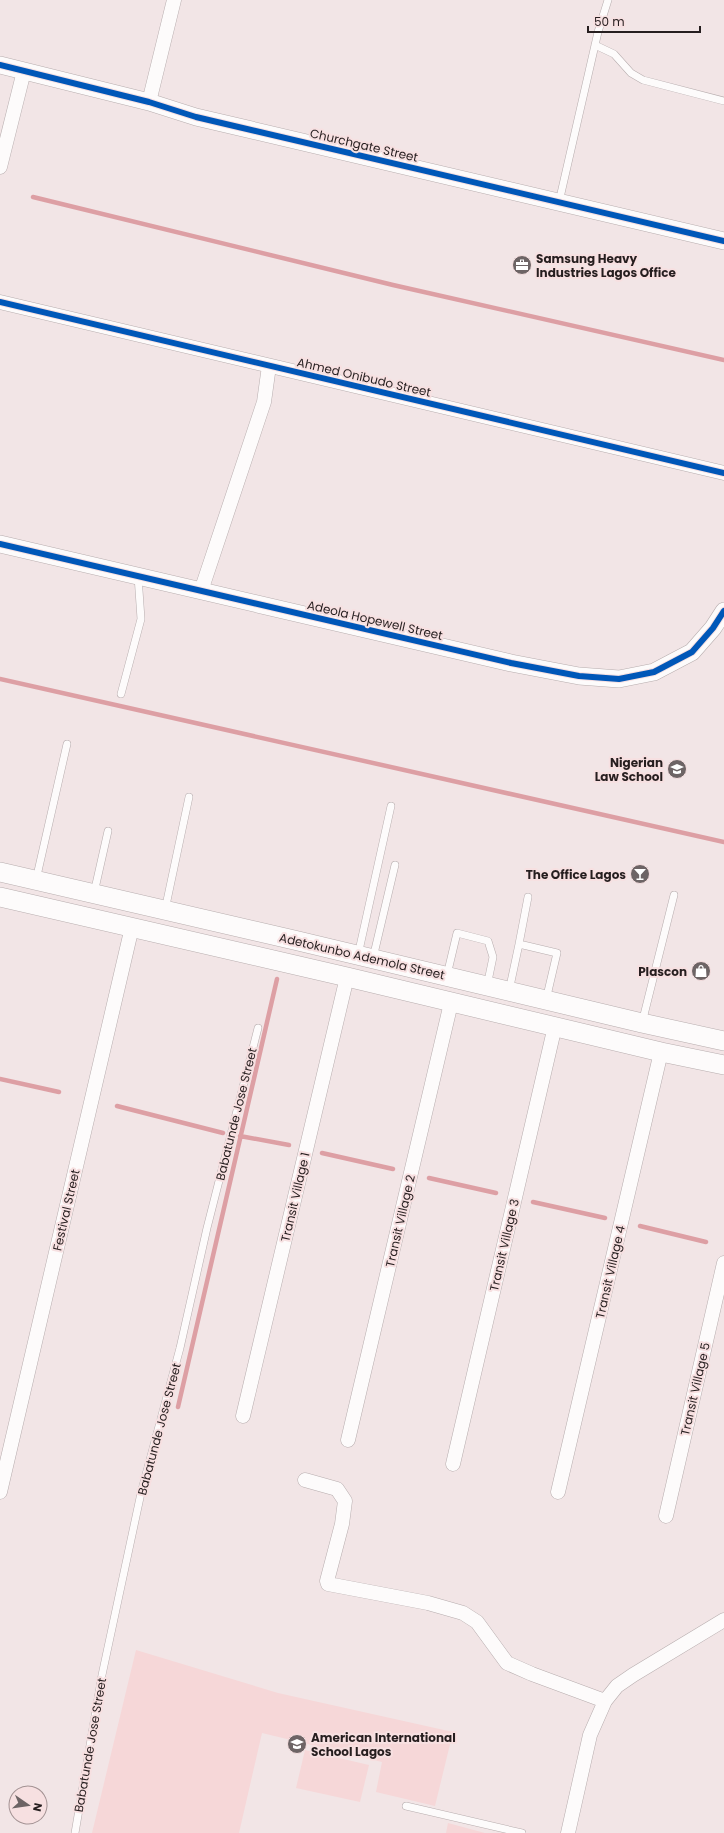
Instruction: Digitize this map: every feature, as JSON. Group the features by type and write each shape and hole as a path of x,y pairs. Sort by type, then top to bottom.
{"main road":[{"name":"Adetokunbo Ademola Street","path":"0,872 724,1041"},
{"name":"Adetokunbo Ademola Street","path":"0,897 347,977 661,1052 724,1065"}],"street":[{"path":"149,102 174,0"},
{"name":"Churchgate Street","path":"0,65 149,102 196,117 724,241"},
{"path":"0,167 24,71"},
{"name":"Ahmed Onibudo Street","path":"0,302 724,473"},
{"path":"201,591 264,402 269,366"},
{"name":"Adeola Hopewell Street","path":"0,544 510,663 579,676 619,679 654,672 692,652 713,628 724,611"},
{"name":"Festival Street","path":"0,1492 132,927"},
{"name":"Transit Village 1","path":"243,1416 347,977"},
{"name":"Transit Village 2","path":"348,1440 451,1002"},
{"name":"Transit Village 3","path":"453,1464 555,1026"},
{"name":"Transit Village 4","path":"558,1492 661,1052"},
{"name":"Transit Village 5","path":"666,1516 724,1262"},
{"path":"304,1480 338,1489 345,1501 342,1524 326,1581 328,1584 428,1603 463,1613 477,1622 507,1663 532,1674 605,1701"},
{"path":"568,1833 590,1735 605,1701 617,1686 633,1674 724,1620"}],"lane":[{"path":"558,203 595,45 608,0"},
{"path":"595,45 614,54 632,73 643,80 724,101"},
{"path":"121,694 142,619 138,576"},
{"path":"36,880 67,744"},
{"path":"165,910 189,797"},
{"path":"366,957 391,806"},
{"path":"94,893 108,831"},
{"path":"366,957 394,865"},
{"path":"642,1023 674,895"},
{"path":"509,991 528,897"},
{"path":"447,976 457,933 488,941 493,957 487,986"},
{"path":"519,944 557,953 546,1000"},
{"name":"Babatunde Jose Street","path":"74,1833 102,1675 142,1492 180,1348 207,1228 258,1028"},
{"path":"406,1806 522,1833"}],"shaded area":[{"path":"136,1650 278,1693 453,1732 435,1806 376,1792 382,1762 262,1733 239,1833 92,1833"},
{"path":"305,1750 369,1765 360,1802 296,1788"},
{"path":"448,1823 485,1833 446,1833"}],"waterway":[{"path":"33,197 393,285 724,360"},
{"path":"0,679 724,842"},
{"path":"178,1407 277,979"},
{"path":"0,1079 59,1092"},
{"path":"117,1106 223,1133"},
{"path":"240,1136 289,1145"},
{"path":"322,1153 393,1169"},
{"path":"429,1178 496,1193"},
{"path":"533,1202 605,1218"},
{"path":"640,1226 706,1242"}],"cycle path":[{"path":"0,65 149,102 196,117 724,241"},
{"path":"0,302 724,473"},
{"path":"0,544 511,663 579,676 619,679 654,672 692,652 713,628 724,611"}],"place":[{"name":"Samsung Heavy Industries Lagos Office","path":"522,265"},
{"name":"Nigerian Law School","path":"677,769"},
{"name":"The Office Lagos","path":"640,874"},
{"name":"Plascon","path":"701,971"},
{"name":"American International School Lagos","path":"297,1744"}]}
